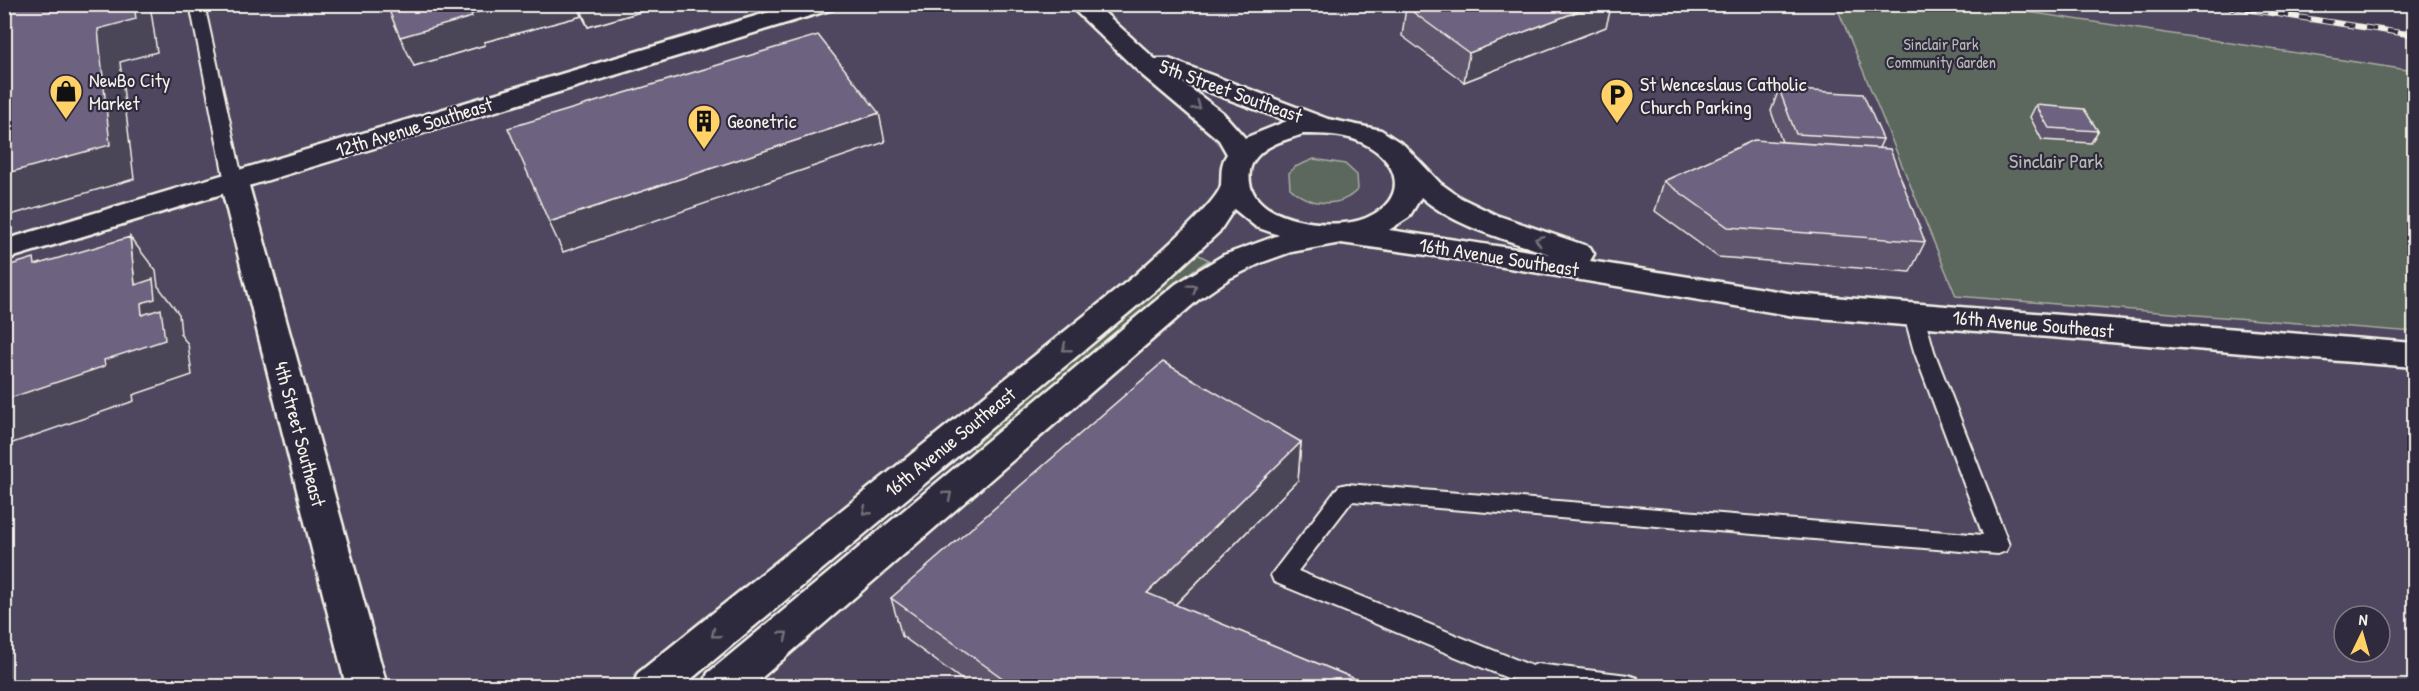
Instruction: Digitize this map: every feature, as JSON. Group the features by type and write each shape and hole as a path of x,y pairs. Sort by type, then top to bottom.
{"street":[{"name":"12th Avenue Southeast","path":"4,250 824,4"},
{"name":"5th Street Southeast","path":"1080,4 1136,55 1223,127 1234,138 1241,154"},
{"name":"5th Street Southeast","path":"1136,55 1326,126"},
{"path":"1300,126 1326,126 1355,130 1380,141 1400,155 1410,173 1411,191 1402,209 1382,223 1335,235 1294,232 1266,221 1246,206 1234,186 1233,170 1241,154 1256,141 1276,132 1300,126"},
{"name":"16th Avenue Southeast","path":"1400,155 1432,192 1455,208 1499,227 1653,282"},
{"name":"4th Street Southeast","path":"234,182 367,687"},
{"name":"16th Avenue Southeast","path":"653,687 1144,283 1208,225 1234,186"},
{"name":"16th Avenue Southeast","path":"723,687 1187,292 1215,271 1246,256 1296,239 1335,235 1794,305 2415,355"}],"lane":[{"path":"197,4 234,182"},
{"path":"1553,687 1282,575 1347,492 1998,545 1924,351 1914,315"},
{"path":"1523,673 1628,687"}],"shaded area":[{"path":"2210,4 2414,35 2414,686 5,686 4,5"}],"green space":[{"name":"Sinclair Park","path":"1836,5 1983,5 2414,71 2414,332 1956,296"},
{"path":"1314,159 1345,164 1357,175 1358,189 1342,200 1324,203 1306,199 1298,194 1290,188 1289,173 1295,167"},
{"path":"1197,254 1209,260 1192,271 977,451 967,443"}],"building":[{"name":"NewBo City Market","path":"4,4 134,4 136,19 98,29 110,145 4,174"},
{"path":"403,4 507,4 471,14 472,17 400,37 388,8"},
{"path":"1413,4 1597,4 1469,53 1406,7"},
{"name":"Geonetric","path":"818,35 879,113 549,222 508,128"},
{"path":"1779,89 1863,94 1883,139 1796,134"},
{"path":"2036,105 2084,109 2098,131 2049,128"},
{"path":"1754,140 1890,149 1925,242 1728,227 1664,181"},
{"path":"130,237 135,285 153,279 155,299 141,303 142,315 161,309 165,340 104,360 105,366 4,400 4,267 34,258 35,265"},
{"path":"1163,362 1301,442 1147,593 1375,687 1015,687 891,598"}],"railway":[{"path":"2213,4 2414,35"}],"place":[{"name":"NewBo City Market","path":"66,120"},
{"name":"St Wenceslaus Catholic Church Parking","path":"1617,124"},
{"name":"Geonetric","path":"704,150"}],"park label":[{"name":"Sinclair Park Community Garden","path":"1941,53"}]}
